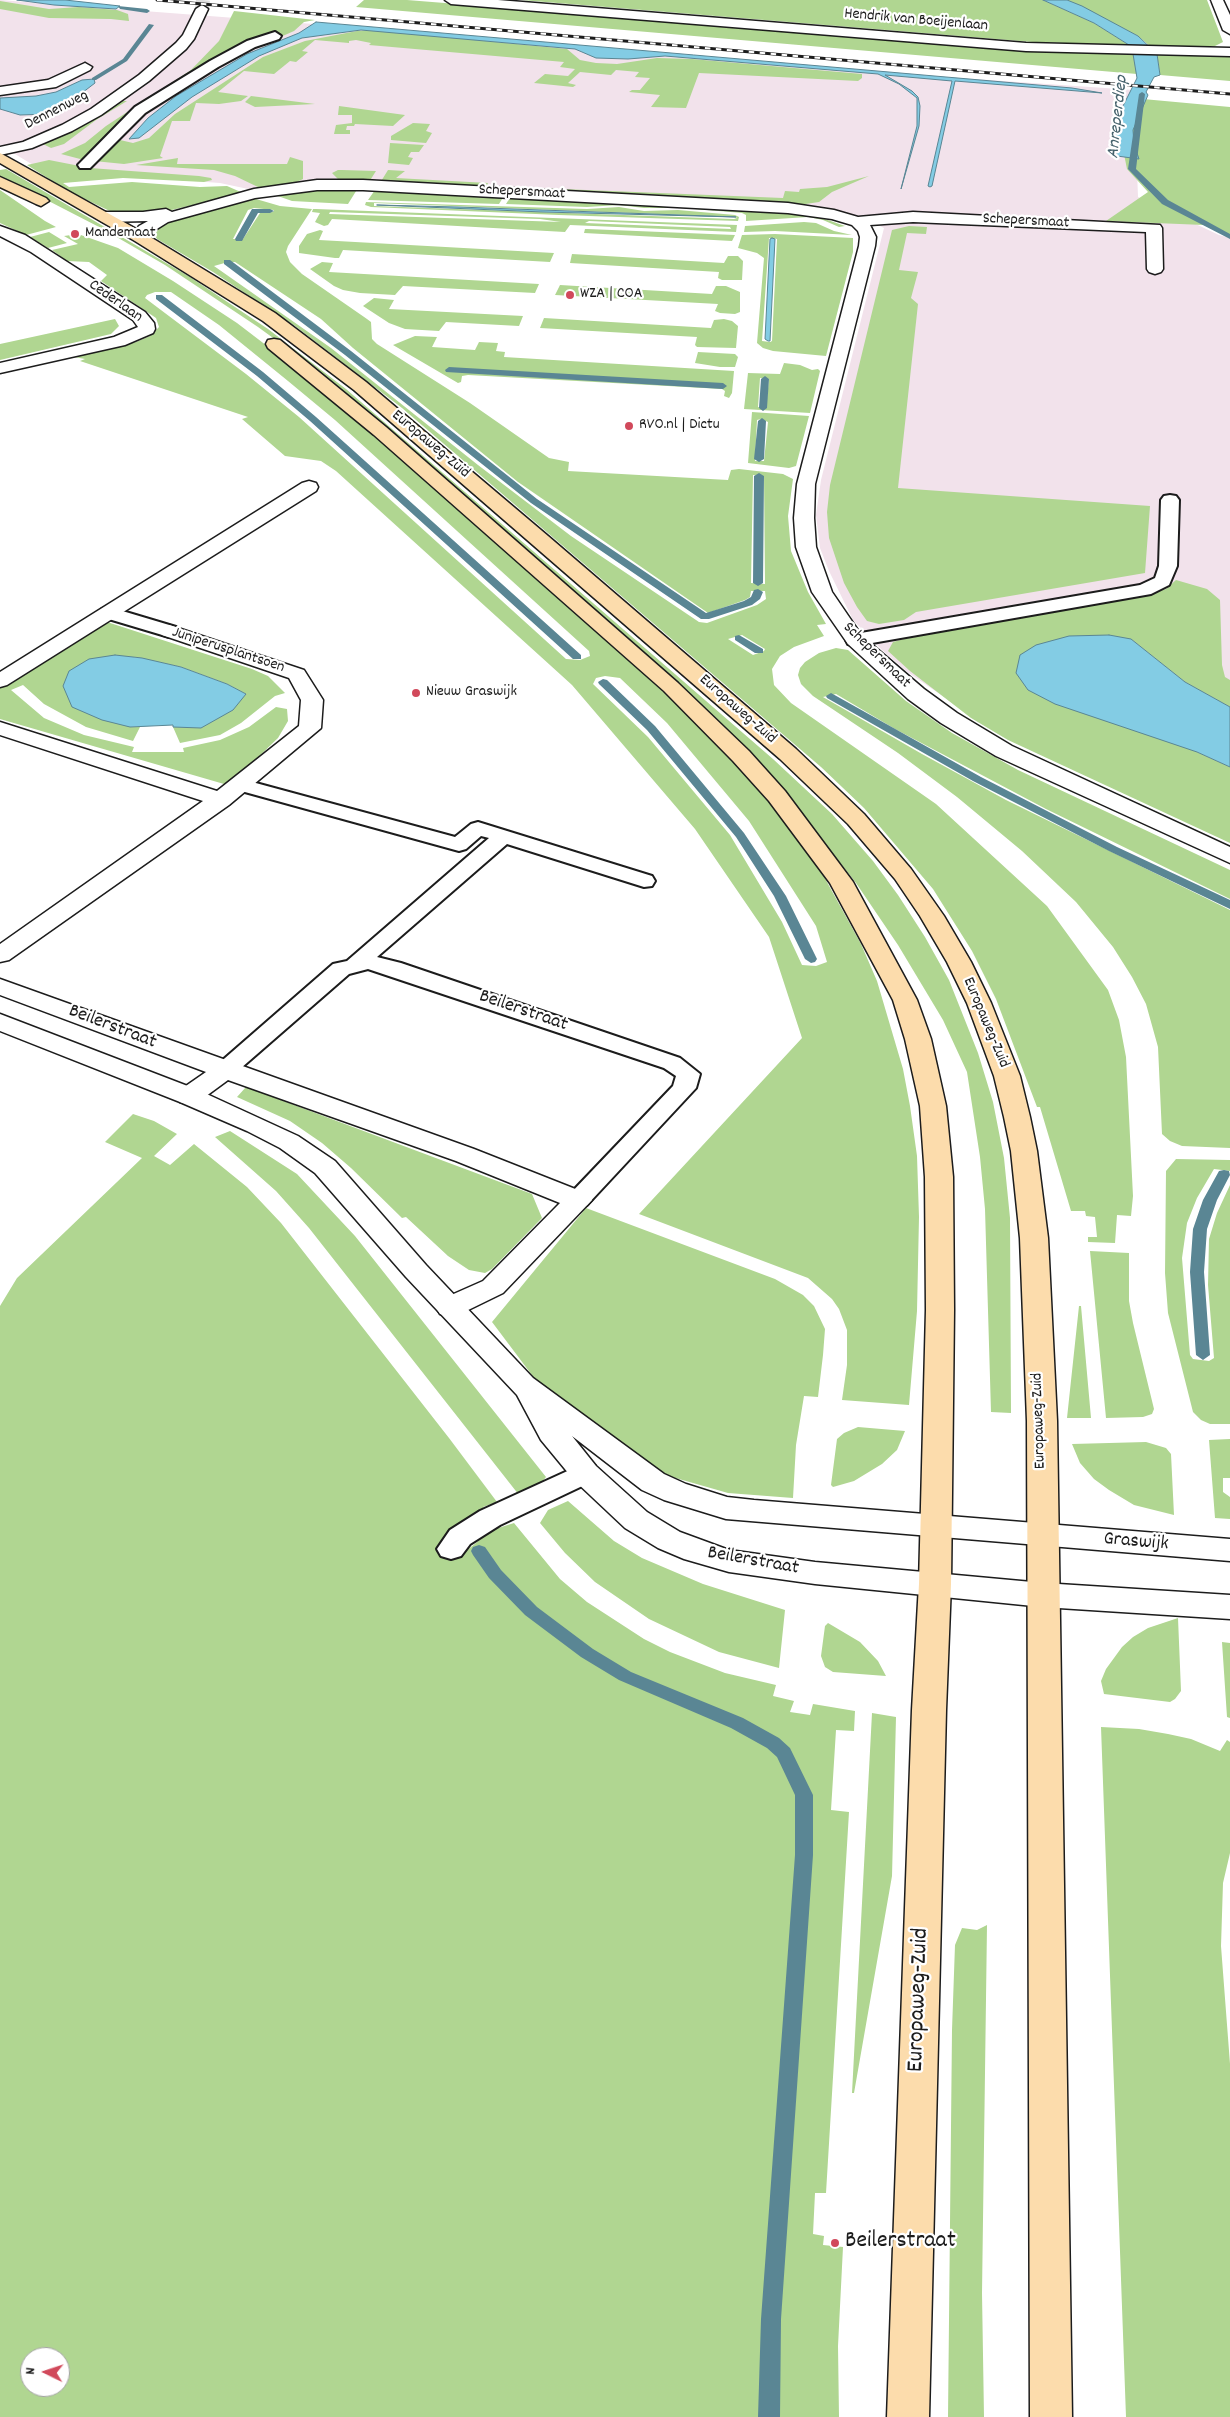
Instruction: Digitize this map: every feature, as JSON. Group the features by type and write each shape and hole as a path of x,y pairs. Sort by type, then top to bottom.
{"main road":[{"name":"Europaweg-Zuid","path":"0,157 141,238 269,317 360,386 398,418 826,788 878,844 922,902 959,962 979,1003 1007,1076 1022,1142 1034,1238 1042,1420 1051,2417"},
{"name":"Europaweg-Zuid","path":"0,180 143,257 251,328 354,408 671,686 741,756 777,796 841,882 905,1000 918,1039 933,1106 940,1177 935,1584 929,1692 908,2417"}],"street":[{"name":"Hendrik van Boeijenlaan","path":"451,0 1026,47 1230,52"},
{"path":"1223,6 1230,30"},
{"name":"Dennenweg","path":"0,151 27,145 67,128 96,112 124,90 144,78 177,51 189,36 202,9"},
{"path":"0,90 50,84 85,67"},
{"name":"Dennenweg","path":"0,139 38,126 124,90"},
{"name":"Schepersmaat","path":"103,217 143,217 188,211 288,188 340,184 788,208 834,215 857,222 913,217 1154,228 1156,269"},
{"name":"Schepersmaat","path":"141,238 145,229 151,224 188,211"},
{"name":"Schepersmaat","path":"857,222 865,229 868,237 867,246 808,478 804,518 806,548 815,577 836,616 855,640 916,694 949,718 1004,750 1230,856"},
{"name":"Cederlaan","path":"0,231 19,238 37,249 139,316 146,323 147,329 119,341 0,368"},
{"path":"0,680 309,487"},
{"name":"Juniperusplantsoen","path":"0,956 221,800 310,728 312,700 297,674 169,631"},
{"path":"0,728 221,800"},
{"name":"Beilerstraat","path":"0,986 225,1070 465,1155 578,1200 493,1287 450,1307"},
{"name":"Beilerstraat","path":"0,1022 190,1096 289,1142 325,1167 450,1307 523,1385 653,1482 699,1501 754,1511 936,1525"},
{"name":"Beilerstraat","path":"190,1096 225,1070"},
{"name":"Beilerstraat","path":"523,1385 552,1433 585,1473 636,1520 669,1540 695,1551 729,1561 769,1568 935,1584"},
{"path":"936,1525 1043,1535"},
{"name":"Graswijk","path":"1043,1535 1230,1550"},
{"path":"935,1584 1043,1595 1230,1607"}],"lane":[{"path":"85,165 140,110 214,64 251,44 275,36"},
{"path":"855,640 1145,590 1163,581 1168,566 1170,500"},
{"name":"Juniperusplantsoen","path":"109,613 169,631"},
{"path":"241,785 459,845 478,828 644,881"},
{"path":"355,965 504,836"},
{"name":"Beilerstraat","path":"225,1070 342,969 368,962 393,968 672,1063 688,1074 684,1088 578,1200"},
{"path":"451,1549 460,1537 490,1518 585,1473"}],"shaded area":[{"path":"0,0 327,25 858,71 1134,90 1138,197 1219,235 1230,238 1230,829 963,710 906,671 882,650 853,620 820,548 816,515 821,480 884,228 860,216 320,183 253,190 220,183 138,177 102,178 63,183 0,145"}],"green space":[{"path":"364,0 407,0 1035,50 1133,54 1137,74 356,7"},
{"path":"521,0 1043,0 1094,23 1129,45 1032,42"},
{"path":"1067,0 1207,0 1223,42 1215,46 1151,47 1138,36"},
{"path":"0,1 49,9 79,7 117,10 128,14 129,21 49,18 0,9"},
{"path":"234,11 315,20 304,22 294,31 235,57 186,86 148,110 120,137 120,140 133,143 149,138 175,114 263,57 305,41 357,31 374,30 567,49 580,60 596,63 617,64 657,58 692,59 862,74 862,78 858,81 699,73 686,108 651,107 660,95 629,92 640,90 650,78 635,77 639,72 616,70 611,75 580,72 568,83 576,85 573,87 534,83 545,74 568,76 575,69 560,67 564,62 369,45 371,43 356,40 349,41 349,43 315,40 302,51 308,52 296,62 290,61 274,74 244,71 218,92 248,96 241,101 219,104 196,103 190,121 172,121 160,156 163,158 124,164 84,160 61,154 85,143 106,126 191,70 219,41"},
{"path":"1157,54 1230,56 1230,81 1160,75"},
{"path":"251,96 315,104 255,107 245,102"},
{"path":"1132,98 1230,107 1230,238 1204,225 1106,221 1148,192 1127,169 1123,149"},
{"path":"119,101 127,101 96,120 64,144 51,148 41,143 65,135"},
{"path":"339,106 405,115 393,126 355,124 354,126 347,126 346,130 350,130 350,134 334,134 336,125 352,123 352,115 338,115"},
{"path":"413,123 430,124 426,131 432,133 426,143 391,140 391,136"},
{"path":"390,143 424,145 419,152 411,152 408,157 413,158 409,165 388,163"},
{"path":"290,157 303,161 303,179 295,183 260,188 235,176 214,170 136,165 178,158 177,164 287,164"},
{"path":"49,160 90,168 199,176 211,178 212,180 204,182 123,178 63,183 69,187 132,182 200,187 227,186 243,193 159,213 114,213 70,192 27,165"},
{"path":"6,169 190,277 268,329 346,389 773,759 832,814 873,861 925,937 949,980 978,1053 993,1102 1004,1158 1010,1218 1011,1413 991,1412 985,1209 980,1157 967,1072 943,1020 898,945 856,883 806,820 302,359 165,265 101,228 0,176 0,170"},
{"path":"338,170 376,171 369,182 338,179 332,173"},
{"path":"388,170 405,171 396,178 488,183 486,188 380,183"},
{"path":"869,176 832,192 819,202 799,205 533,190 537,188 783,198 785,191 799,192 800,189 827,187"},
{"path":"358,188 348,204 292,201 275,195 312,190"},
{"path":"0,190 56,227 26,235 0,223"},
{"path":"375,190 504,196 499,204 368,200"},
{"path":"511,196 790,213 822,218 845,226 839,227 823,220 808,217 746,221 746,215 742,213 683,208 644,208 619,205 587,207 506,204"},
{"path":"256,199 280,206 312,209 288,246 286,252 290,262 302,274 371,322 372,339 377,344 470,403 549,458 569,462 568,471 728,480 731,470 739,469 783,474 793,479 788,516 791,551 808,592 826,624 817,625 824,636 794,647 780,656 772,669 774,685 791,703 936,804 1047,906 1108,990 1119,1020 1126,1057 1133,1196 1131,1216 1117,1215 1115,1243 1088,1242 1088,1237 1097,1237 1095,1217 1086,1216 1085,1211 1071,1211 1040,1107 1037,1107 996,999 972,951 933,889 864,808 821,767 402,408 295,326 213,272 157,239 154,234 155,229 171,220","holes":["254,208 274,210 273,212 260,213 243,239 233,239 248,210","235,262 321,319 353,348 518,482 708,613 745,600 750,597 751,591 765,591 766,599 757,605 707,623 699,622 571,536 331,348 214,266","753,475 764,476 765,584 751,583","742,635 765,649 753,655 728,639"]},
{"path":"366,202 587,209 619,207 644,211 678,210 735,215 739,217 738,221 371,207 365,205","holes":["374,203 737,218 374,206"]},
{"path":"313,209 316,209 737,225 736,232 570,225 565,232 332,219 328,225 324,226 315,222 320,213 312,212","holes":["330,212 540,219 561,222 329,214","589,221 730,227 731,229 585,223"]},
{"path":"804,222 816,223 834,231 852,235 775,231 744,232 745,226"},
{"path":"909,226 927,227 926,234 907,233 899,270 918,272 911,298 918,304 898,488 1150,506 1145,573 916,612 904,620 879,624 867,621 857,607 844,583 829,538 827,512 830,485 892,230"},
{"path":"585,229 735,235 732,241 584,233"},
{"path":"320,230 323,231 319,240 554,253 550,262 343,250 339,258 299,253 299,246 307,234"},
{"path":"49,232 67,243 48,248 30,237"},
{"path":"78,234 118,248 237,323 322,388 686,711 759,787 816,862 861,944 877,981 903,1069 910,1106 917,1156 919,1217 917,1311 909,1405 842,1400 847,1365 847,1330 839,1309 832,1299 808,1278 639,1214 802,1038 769,937 695,829 572,685 336,471 321,461 285,456 242,419 248,417 80,361 85,359 74,357 136,342 150,336 159,327 156,318 101,281 107,275 89,262 67,261 52,250 78,244 64,236","holes":["155,292 171,292 219,325 335,420 589,651 590,656 580,660 566,659 299,417 246,374 145,298 147,295","605,676 620,678 667,723 749,821 816,926 827,962 816,966 802,965 782,922 730,835 648,737 593,684 596,678"]},
{"path":"775,234 853,238 853,252 826,356 773,351 763,348 757,343 764,258 757,253 738,248 742,235","holes":["769,238 777,239 772,341 770,342 762,341"]},
{"path":"572,254 724,263 728,256 738,256 743,261 742,280 722,280 718,278 719,272 570,263"},
{"path":"322,262 333,263 329,272 539,284 535,293 403,286 395,295 360,293 343,290 334,286 310,269"},
{"path":"560,285 712,294 716,286 726,286 740,292 740,312 735,314 720,313 715,311 718,304 555,295"},
{"path":"374,298 394,300 389,309 523,316 519,326 446,322 439,331 405,329 389,323 363,306"},
{"path":"544,318 711,328 714,320 724,319 732,321 738,326 736,348 697,347 695,345 697,337 540,328"},
{"path":"115,319 119,326 111,334 0,360 0,344"},
{"path":"415,336 437,337 432,347 475,350 479,342 498,343 496,351 505,352 504,357 734,371 732,393 729,398 724,396 725,391 722,389 468,375 462,376 461,382 458,383 393,345"},
{"path":"698,352 735,354 738,357 735,367 720,367 695,363"},
{"path":"784,363 800,365 812,370 818,369 820,371 810,413 744,409 748,373 780,374","holes":["760,378 769,379 766,408 758,407"]},
{"path":"752,412 809,416 796,466 789,468 748,463","holes":["761,419 768,422 764,461 755,461 757,420"]},
{"path":"1176,580 1207,589 1220,600 1222,665 1225,677 1230,680 1230,707 1185,682 1131,639 1197,752 1230,767 1230,843 1008,740 971,718 910,671 888,651 893,642 904,639 1147,595 1166,589"},
{"path":"107,622 252,669 268,676 285,693 275,696 241,723 220,735 180,743 173,727 204,726 246,694 227,684 181,667 134,657 130,727 140,727 133,741 86,727 44,704 23,685 11,690 44,718 84,735 134,747 132,752 184,752 183,748 220,740 249,727 276,707 287,709 288,721 278,738 249,766 224,784 0,719 0,687"},
{"path":"836,648 848,650 906,701 952,733 1018,770 1230,870 1230,899 1046,809 895,729 836,694 823,697 1006,800 1230,910 1230,1148 1182,1146 1170,1141 1162,1134 1158,1047 1146,1004 1113,947 1076,902 1022,851 957,797 898,753 813,696 801,684 798,675 800,668 805,662 819,653"},
{"path":"246,1087 532,1194 542,1218 492,1269 485,1273 469,1270 448,1256 406,1217 402,1218 351,1168 322,1143 290,1121 237,1097"},
{"path":"133,1114 154,1121 177,1134 154,1156 170,1165 194,1144 247,1187 281,1223 497,1502 483,1507 486,1512 458,1529 466,1551 492,1530 514,1523 560,1579 587,1602 644,1639 670,1652 725,1673 776,1685 773,1696 794,1701 790,1712 810,1715 813,1704 855,1711 854,1731 836,1730 831,1810 849,1812 826,2193 815,2193 813,2234 824,2236 823,2245 843,2247 838,2346 839,2417 0,2417 0,1306 17,1278 142,1158 105,1142"},
{"path":"230,1131 297,1174 355,1236 546,1477 538,1487 519,1495 309,1228 276,1191 215,1137"},
{"path":"1176,1159 1230,1160 1230,1171 1214,1169 1197,1198 1187,1223 1182,1258 1190,1355 1193,1359 1209,1361 1214,1358 1208,1285 1209,1239 1217,1213 1230,1185 1230,1424 1210,1424 1201,1420 1193,1412 1168,1313 1165,1273 1166,1171"},
{"path":"586,1208 775,1279 803,1295 814,1306 825,1329 823,1355 818,1397 804,1396 796,1445 793,1498 728,1493 651,1471 556,1407 492,1322"},
{"path":"1090,1251 1129,1253 1129,1301 1154,1409 1152,1414 1143,1417 1106,1418"},
{"path":"1079,1306 1081,1306 1091,1418 1067,1418"},
{"path":"858,1427 905,1431 897,1450 882,1464 854,1481 833,1487 831,1485 837,1439 844,1433"},
{"path":"1230,1439 1230,1478 1223,1478 1223,1492 1230,1497 1230,1519 1215,1518 1209,1440"},
{"path":"1146,1442 1166,1448 1171,1454 1174,1515 1134,1505 1109,1490 1094,1479 1080,1463 1072,1444"},
{"path":"568,1501 614,1541 642,1558 703,1584 785,1610 779,1668 719,1652 649,1619 595,1582 565,1553 540,1523 548,1510"},
{"path":"1178,1618 1181,1691 1175,1699 1170,1702 1104,1694 1101,1681 1106,1669 1122,1647 1133,1637 1148,1628"},
{"path":"828,1623 860,1642 878,1661 886,1676 833,1672 825,1667 821,1656 825,1626"},
{"path":"1222,1642 1230,1643 1230,1718 1227,1717"},
{"path":"872,1713 896,1717 892,1876 854,2093 852,2093"},
{"path":"1101,1727 1139,1729 1168,1734 1191,1739 1220,1751 1227,1740 1230,1742 1230,1853 1223,1883 1221,1946 1230,2064 1230,2417 1126,2417"},
{"path":"987,1925 982,2293 984,2417 948,2417 952,2030 955,1945 962,1928 977,1930"}],"water":[{"path":"17,0 65,0 120,6 116,9 54,5"},
{"path":"1043,0 1067,0 1082,6 1138,36 1157,54 1160,75 1154,77 1146,92 1148,95 1133,130 1134,144 1139,159 1117,156 1114,134 1114,124 1137,78 1133,54 1129,45 1094,23"},
{"path":"316,22 1072,88 1102,93 955,81 932,186 930,187 928,186 952,81 885,75 912,91 918,97 920,106 919,126 901,189 917,126 917,98 899,84 878,74 665,56 628,59 596,58 575,49 361,30 302,38 259,56 192,97 139,138 129,139 148,118 176,96 247,54 299,33"},
{"path":"94,79 95,83 65,106 49,114 20,115 0,109 0,98 36,96 56,92 82,80"},
{"path":"377,205 458,207 736,217 543,212"},
{"path":"770,239 775,239 770,341 768,341 765,339"},
{"path":"1109,635 1131,639 1185,682 1230,707 1230,767 1197,752 1055,704 1028,690 1016,673 1020,655 1036,645 1069,636"},
{"path":"115,655 142,658 181,667 227,684 246,694 233,710 201,728 173,727 173,725 130,727 102,720 72,707 63,686 69,671 89,659"}],"waterway":[{"path":"120,7 147,11"},
{"path":"94,79 125,60 151,25"},
{"name":"Anreperdiep","path":"1142,94 1132,169 1165,202 1230,237"},
{"path":"239,239 255,211 270,211"},
{"path":"227,262 348,353 534,501 633,570 705,617 748,603 755,599 758,592"},
{"path":"159,297 260,374 313,419 577,657"},
{"path":"449,370 723,386"},
{"path":"763,408 765,379"},
{"path":"759,459 762,421"},
{"path":"758,583 759,476"},
{"path":"739,638 759,651"},
{"path":"603,682 651,728 740,835 780,896 811,959"},
{"path":"831,696 977,779 1113,849 1230,905"},
{"path":"1203,1355 1197,1272 1200,1229 1210,1200 1224,1174"},
{"path":"479,1551 495,1574 531,1611 587,1653 625,1676 737,1723 773,1743 784,1753 804,1795 804,1855 771,2319 769,2417"}],"tunnel":[{"path":"202,9 203,0"}],"railway":[{"path":"157,0 1230,94"}],"place":[{"name":"Mandemaat","path":"75,234"},
{"name":"WZA | COA","path":"570,295"},
{"name":"RVO.nl | Dictu","path":"629,426"},
{"name":"Nieuw Graswijk","path":"416,693"},
{"name":"Beilerstraat","path":"835,2243"}]}
